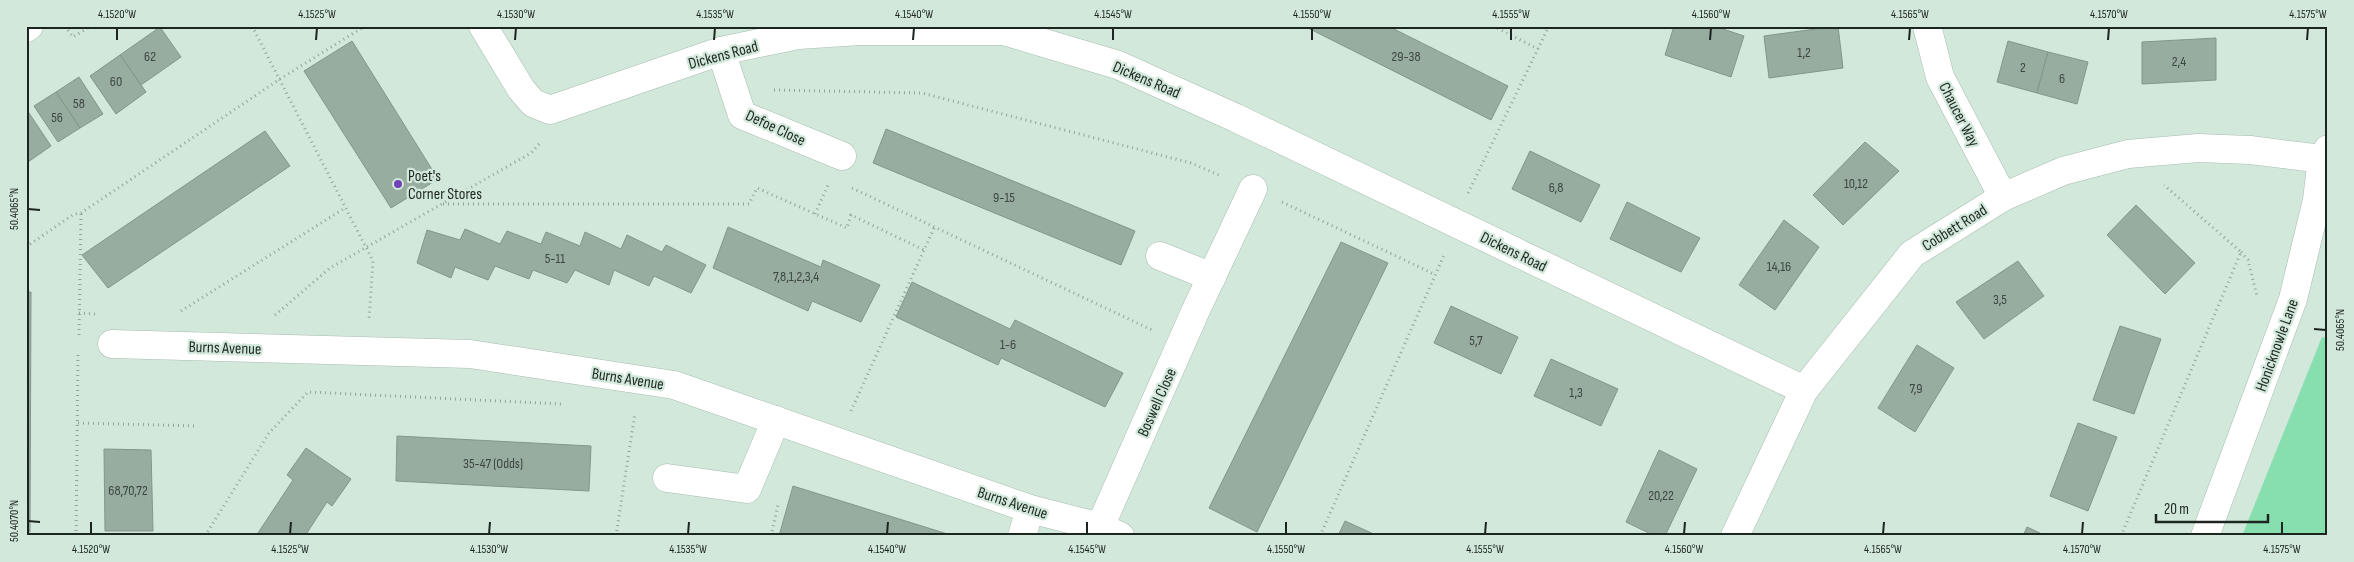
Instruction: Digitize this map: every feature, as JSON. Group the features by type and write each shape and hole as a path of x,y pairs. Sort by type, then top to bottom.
{"street":[{"path":"484,26 521,89 533,103 550,110"},
{"name":"Chaucer Way","path":"1927,26 1940,76 2002,197"},
{"name":"Dickens Road","path":"550,110 721,51 798,35 860,31 1004,31 1118,65 1236,118 1804,390"},
{"name":"Defoe Close","path":"721,51 742,115 836,167"},
{"name":"Cobbett Road","path":"1736,536 1804,390 1912,254 2002,197 2063,171 2128,154 2198,148 2325,154"},
{"name":"Honicknowle Lane","path":"2205,536 2293,300 2317,200 2325,154"},
{"name":"Boswell Close","path":"1110,531 1181,344 1253,190"},
{"path":"1160,256 1212,277"},
{"name":"Burns Avenue","path":"112,344 470,354 674,385 1030,509 1110,531"},
{"path":"667,478 747,489 776,420"},
{"path":"1022,536 1030,509"}],"path":[{"path":"66,26 73,37 90,26"},
{"path":"252,26 373,261 370,313"},
{"path":"26,247 74,214 81,213 280,79 365,26"},
{"path":"1493,26 1538,49"},
{"path":"1453,222 1549,26"},
{"path":"734,89 922,93 1190,163 1253,190 1434,274"},
{"path":"235,347 330,268 531,154 554,127 550,110"},
{"path":"2121,536 2241,252 2128,154"},
{"path":"815,214 836,167 935,226 1181,344"},
{"path":"443,204 749,204 757,188 846,228 851,214 924,250"},
{"path":"172,317 345,207"},
{"path":"79,341 81,213"},
{"path":"837,441 887,327 935,226"},
{"path":"1320,536 1446,250"},
{"path":"76,536 78,350"},
{"path":"205,536 269,433 308,392 570,405"},
{"path":"626,411 644,414"},
{"path":"616,536 635,413"},
{"path":"78,423 198,426"},
{"path":"771,536 779,501"}],"green space":[{"path":"2322,337 2328,338 2328,536 2242,536"}],"building":[{"path":"1304,26 1388,26 1508,86 1491,120"},
{"path":"1674,26 1714,26 1744,36 1731,77 1665,55"},
{"path":"1838,26 1843,68 1769,78 1764,36"},
{"path":"160,27 181,57 141,85 120,55"},
{"path":"2216,38 2216,80 2142,84 2142,42"},
{"path":"352,41 438,179 391,208 304,71"},
{"path":"2008,41 2048,52 2037,93 1997,82"},
{"path":"2048,52 2088,62 2077,104 2037,93"},
{"path":"120,55 146,92 116,114 90,76"},
{"path":"79,77 103,114 80,128 56,92"},
{"path":"56,92 80,128 58,142 34,106"},
{"path":"27,110 51,146 28,162 26,159"},
{"path":"886,129 1135,231 1121,265 873,163"},
{"path":"265,131 290,166 108,288 82,255"},
{"path":"1865,142 1899,171 1843,225 1813,195"},
{"path":"1530,151 1600,185 1581,222 1512,189"},
{"path":"1627,202 1700,238 1681,272 1610,239"},
{"path":"2136,205 2195,263 2165,294 2107,235"},
{"path":"1784,220 1819,247 1775,310 1739,285"},
{"path":"728,227 821,267 823,260 880,285 861,322 812,301 808,311 713,268"},
{"path":"465,229 500,244 507,231 541,244 546,232 580,246 585,232 621,249 627,235 662,252 666,245 706,265 691,293 654,276 649,286 614,270 609,285 575,270 567,283 533,270 529,279 495,266 488,280 455,267 451,278 417,263 427,230 460,240"},
{"path":"1341,242 1388,263 1257,532 1209,508"},
{"path":"2018,261 2044,296 1984,339 1956,302"},
{"path":"912,282 1010,329 1015,320 1123,373 1105,407 1001,358 998,365 896,317"},
{"path":"26,292 31,292 30,532 26,532"},
{"path":"1451,306 1518,337 1501,374 1434,343"},
{"path":"2120,326 2161,339 2134,414 2093,400"},
{"path":"1917,345 1954,368 1915,432 1878,408"},
{"path":"1551,359 1618,389 1601,426 1534,396"},
{"path":"2078,423 2117,437 2088,511 2050,496"},
{"path":"397,436 591,446 589,491 396,481"},
{"path":"306,448 351,479 332,506 327,502 305,536 256,536 293,480 287,475"},
{"path":"104,449 151,450 153,531 105,531"},
{"path":"1659,450 1697,469 1665,536 1655,536 1626,522"},
{"path":"793,486 954,536 779,536"},
{"path":"1345,521 1378,536 1338,536"},
{"path":"2027,527 2046,536 2023,536"}],"place":[{"name":"Poet's Corner Stores","path":"398,184"}]}
